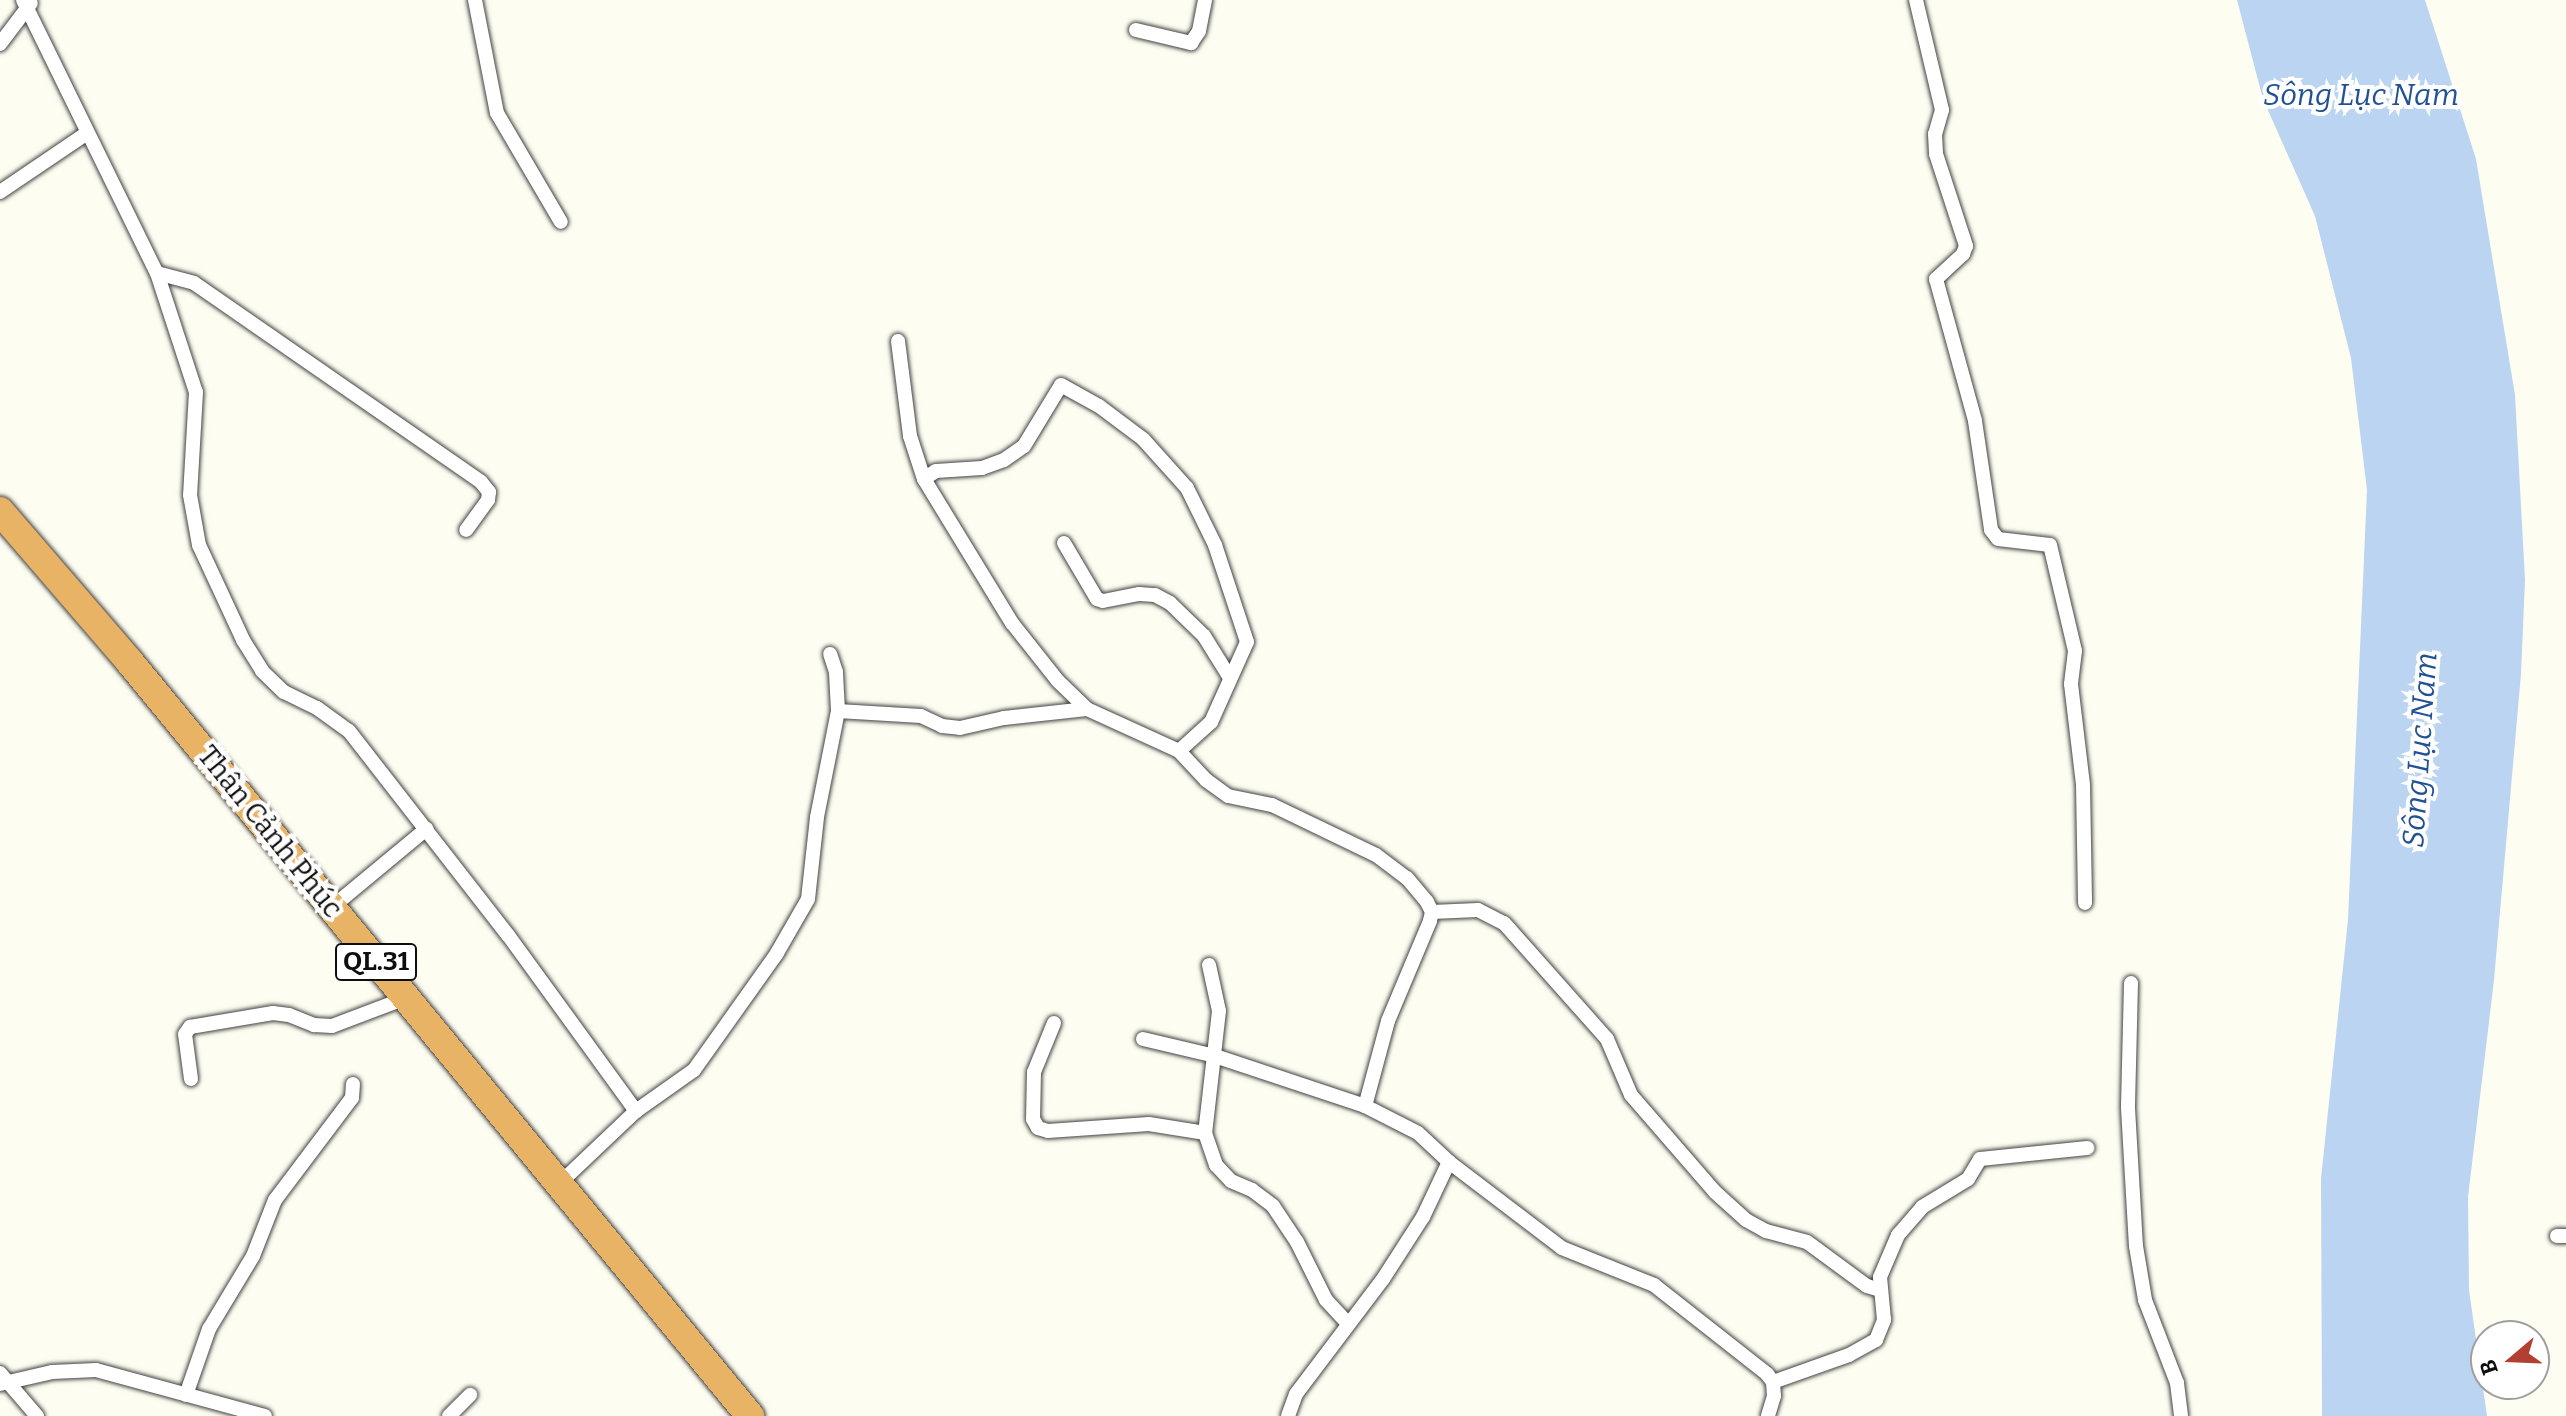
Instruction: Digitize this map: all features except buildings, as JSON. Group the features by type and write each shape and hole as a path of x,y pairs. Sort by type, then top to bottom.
{"highway":[{"name":"Thân Cảnh Phúc","path":"1,513 129,661 750,1416"}],"street":[{"path":"475,0 497,113 561,222"},
{"path":"1136,30 1191,43 1199,31 1205,0"},
{"path":"1916,0 1942,110 1935,134 1936,154 1966,246 1963,254 1936,279 1975,421 1991,530 1998,539 2050,545 2075,651 2071,684 2083,785 2085,903"},
{"path":"0,44 28,2"},
{"path":"28,2 87,133 157,273 196,392 190,495 199,545 223,603 262,671 284,692 317,708 349,731 508,935 636,1111"},
{"path":"0,192 87,133"},
{"path":"157,273 194,283 481,482 489,492 488,500 466,530"},
{"path":"898,341 910,436 924,479 1012,623 1058,681 1087,709 1179,751 1206,780 1228,796 1272,805 1376,855 1407,878 1432,912"},
{"path":"924,479 936,471 982,468 1004,460 1024,446 1061,385 1099,406 1152,449 1187,488 1204,521 1246,631 1247,642 1211,722 1179,751"},
{"path":"1064,543 1097,599 1103,601 1139,594 1155,595 1170,603 1204,636 1230,678"},
{"path":"560,1183 636,1111 694,1070 777,953 808,899 817,817 838,711 836,672 830,654"},
{"path":"838,711 921,716 942,726 960,728 1004,718 1087,709"},
{"path":"331,908 426,829"},
{"path":"1432,912 1478,910 1504,923 1607,1039 1631,1095 1715,1192 1756,1226 1807,1242 1867,1286 1880,1290"},
{"path":"1365,1106 1388,1021 1432,912"},
{"path":"1209,965 1219,1011 1205,1133 1216,1165 1231,1181 1252,1190 1273,1206 1297,1242 1326,1300 1348,1324"},
{"path":"2131,983 2128,1108 2136,1246 2145,1300 2177,1383 2181,1416"},
{"path":"191,1079 185,1034 190,1027 273,1013 289,1015 314,1025 332,1026 406,998"},
{"path":"1054,1023 1034,1072 1033,1119 1038,1128 1048,1131 1149,1124 1205,1133"},
{"path":"1143,1039 1215,1056 1365,1106 1418,1133 1449,1162 1562,1248 1654,1285 1767,1374 1773,1382 1768,1416"},
{"path":"186,1395 209,1329 253,1256 275,1200 352,1098 353,1084"},
{"path":"1773,1382 1849,1355 1876,1340 1884,1320 1880,1277 1907,1222 1922,1207 1968,1179 1980,1159 2087,1148"},
{"path":"1288,1416 1296,1394 1383,1279 1423,1217 1449,1162"},
{"path":"3,1380 52,1372 96,1370 265,1416"},
{"path":"3,1380 37,1416"},
{"path":"449,1416 470,1395"}],"water":[{"name":"Sông Lục Nam","path":"2237,0 2425,0 2476,159 2515,395 2525,580 2521,674 2494,980 2468,1197 2469,1290 2473,1320 2470,1320 2470,1400 2485,1400 2487,1416 2322,1416 2321,1179 2348,920 2367,490 2351,358 2315,216 2263,99"}]}
